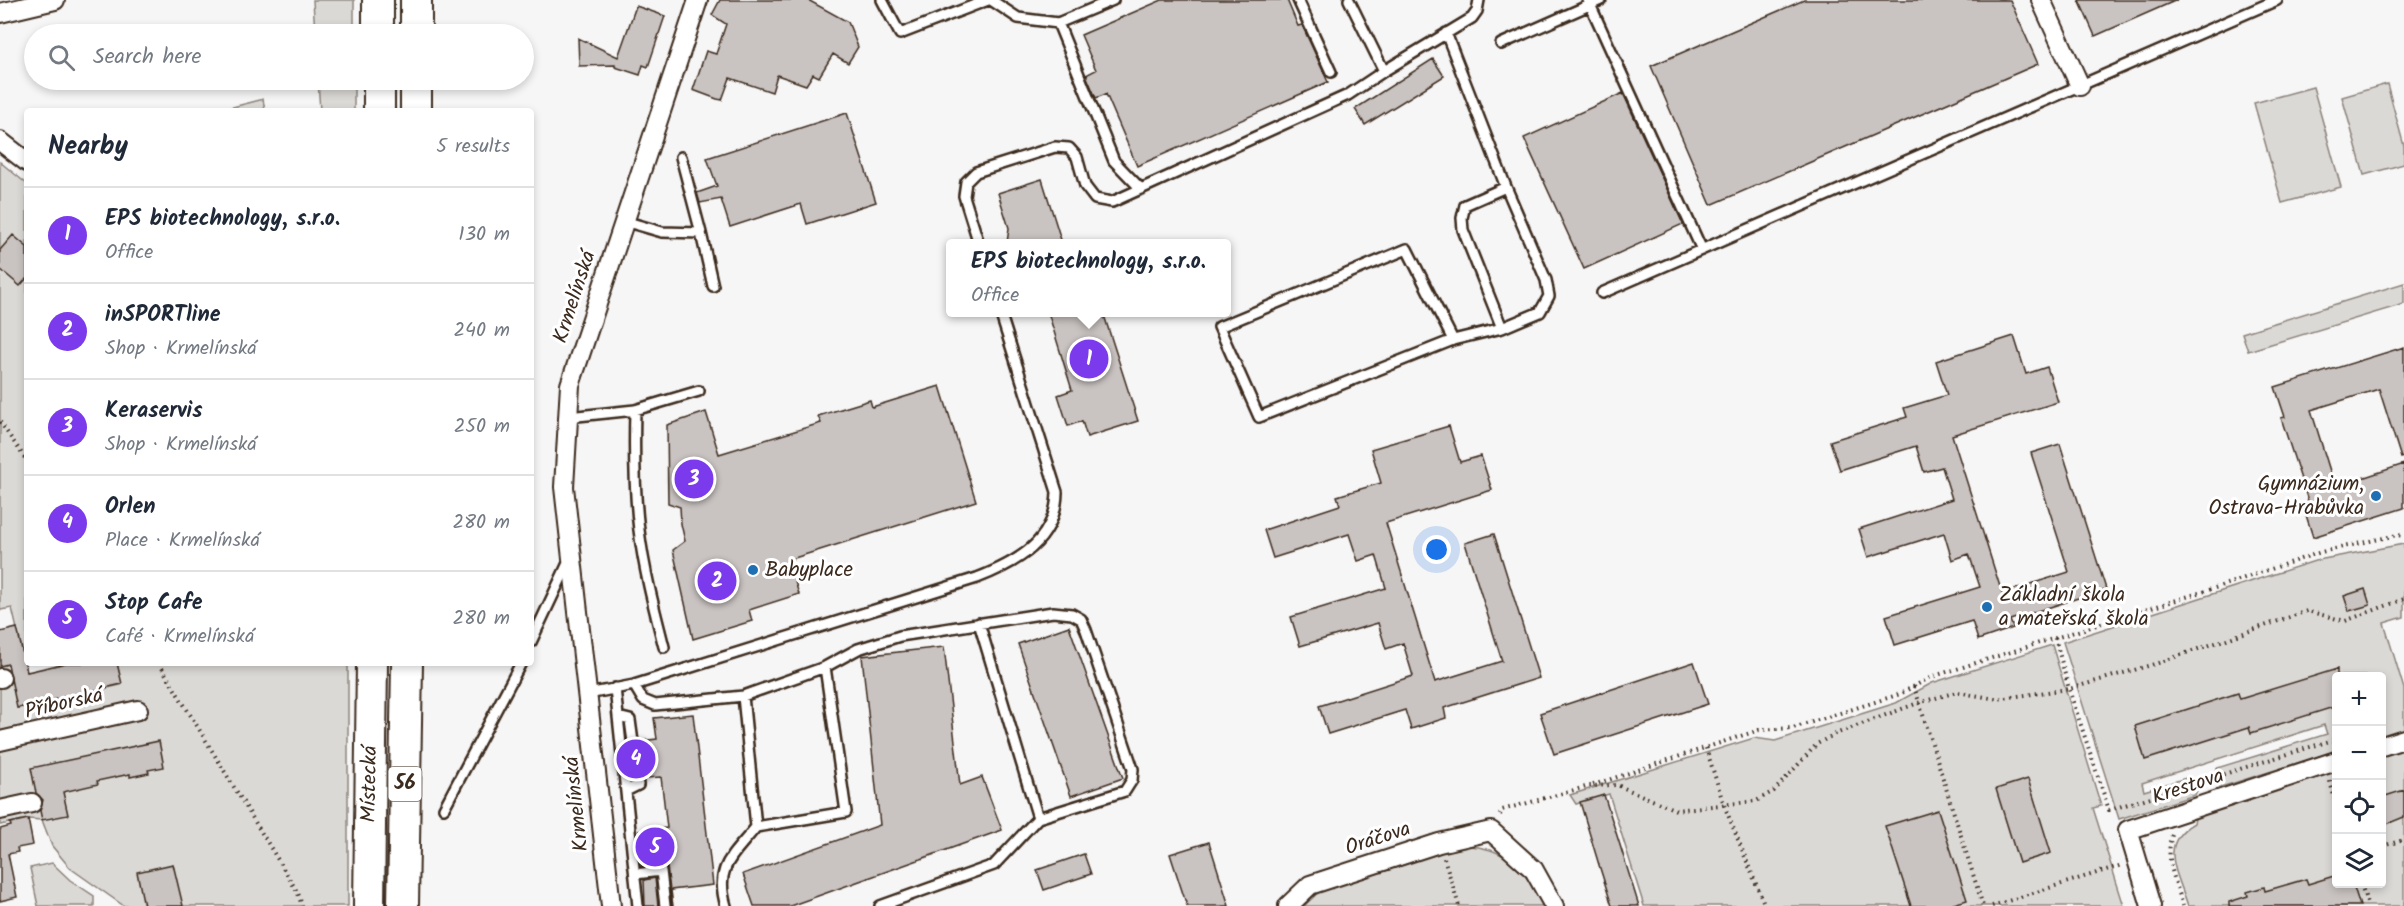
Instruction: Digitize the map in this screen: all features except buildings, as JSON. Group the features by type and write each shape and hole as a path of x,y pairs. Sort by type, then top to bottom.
{"highway":[{"path":"378,0 378,24"},
{"path":"416,0 416,24"},
{"path":"379,90 379,108"},
{"path":"416,90 416,108"},
{"name":"Místecká","path":"369,906 372,666"},
{"name":"Místecká","path":"403,906 407,666"}],"street":[{"path":"0,13 55,0"},
{"name":"Krmelínská","path":"611,906 564,487 570,385 698,0"},
{"path":"2041,0 2079,86"},
{"path":"0,141 24,160"},
{"name":"Příborská","path":"0,741 138,710"},
{"path":"2386,745 2404,739"},
{"name":"Krestova","path":"2151,906 2128,830 2332,767"},
{"path":"0,810 32,803"},
{"path":"1491,831 1534,870 1554,906"},
{"name":"Oráčova","path":"1288,906 1310,885 1439,843 1491,831"}],"lane":[{"path":"882,0 900,34 990,0 1018,18 1058,23 1113,0"},
{"path":"1298,0 1331,72"},
{"path":"1349,0 1384,71"},
{"path":"978,239 964,196 966,182 976,172 1055,147 1069,148 1077,157 1085,186 1095,200 1112,202 1348,95 1472,18 1477,11 1479,0"},
{"path":"1501,44 1589,2 1601,0"},
{"path":"1602,294 2277,0"},
{"path":"1589,2 1702,250"},
{"path":"1058,23 1114,161 1141,189"},
{"path":"1446,33 1506,187 1546,280 1549,296 1540,312 1502,328 1453,340 1259,417 1219,327 1407,249 1453,340"},
{"path":"681,157 713,286"},
{"path":"1502,328 1463,230 1462,218 1465,205 1506,187"},
{"path":"624,221 662,232 700,233"},
{"path":"588,694 634,685 976,578 1000,569 1036,546 1053,519 1057,492 1002,317"},
{"path":"568,417 635,410 699,391"},
{"path":"635,410 635,484 639,529 649,588 664,647"},
{"path":"534,636 572,554"},
{"path":"634,685 643,700 655,705 742,696 825,668 858,649 900,636 1053,612 1072,614 1081,619 1133,769 1132,780 1125,791 1038,818 994,865 880,906"},
{"path":"979,623 1038,818"},
{"path":"444,808 519,666"},
{"path":"726,906 721,891 721,876 726,863 756,827 846,812 825,668"},
{"path":"615,688 638,906"},
{"path":"742,696 756,827"},
{"path":"618,717 630,720 633,742"},
{"path":"626,791 638,785 637,776"},
{"path":"635,874 661,871 664,906"}],"path":[{"path":"0,423 24,457"},
{"path":"1491,831 1502,810 1589,786 1759,730 1794,728 1900,694 1931,677 2321,552 2397,535 2404,536"},
{"path":"1589,786 1617,785 1676,810 1756,801 1774,791 1817,744 1835,734 1918,703 1957,692 1996,699 2069,688 2158,663 2307,611 2344,621 2404,599"},
{"path":"2055,638 2109,810 2332,741"},
{"path":"161,666 298,892 302,906"},
{"path":"1914,686 1983,906"},
{"path":"1706,748 1724,805 1765,906"},
{"path":"2178,828 2171,836 2170,862 2183,906"},
{"path":"2386,845 2404,840"},
{"path":"1439,843 1459,906"},
{"path":"1992,906 2137,860"},
{"path":"2362,888 2368,906"}],"shaded area":[{"path":"313,0 354,0 354,24 314,24"},
{"path":"2387,84 2404,146 2404,164 2364,175 2342,97"},
{"path":"2313,87 2341,187 2282,203 2254,103"},
{"path":"319,90 354,90 354,108 320,108"},
{"path":"263,99 264,108 229,108"},
{"path":"0,162 24,182 24,650 22,650 12,608 0,610"},
{"path":"2404,283 2404,304 2248,351 2242,333"},
{"path":"2404,544 2404,617 2384,623 2404,689 2404,730 2386,736 2386,672 2332,672 2332,752 2221,787 2215,783 2214,774 2217,768 2327,734 2324,725 2142,783 2144,791 2189,777 2195,780 2198,788 2195,795 2119,819 2063,642 2318,560"},
{"path":"2052,645 2101,806 2093,808 2124,906 1644,906 1609,794 1576,804 1570,795 1754,738 1775,741 1896,703 1932,683"},
{"path":"8,664 18,708 121,685 118,666 348,666 348,906 124,906 70,868 52,846 42,820 28,819 0,825 0,666"},
{"path":"2404,748 2404,906 2188,906 2173,860 2173,850 2176,840 2183,831 2194,823 2196,814 2332,771 2332,888 2386,888 2386,754"},
{"path":"1464,846 1492,851 1514,863 1530,882 1545,906 1304,906 1324,887 1343,879"},
{"path":"52,863 70,880 94,896 94,906 38,906 30,868"}],"place":[{"name":"EPS biotechnology, s.r.o.","path":"1089,359"},
{"name":"Keraservis","path":"694,479"},
{"name":"Gymnázium, Ostrava-Hrabůvka","path":"2376,496"},
{"name":"Babyplace","path":"753,570"},
{"name":"inSPORTline","path":"717,581"},
{"name":"Základní škola a mateřská škola","path":"1987,607"},
{"name":"Orlen","path":"636,759"},
{"name":"Stop Cafe","path":"655,847"}]}
